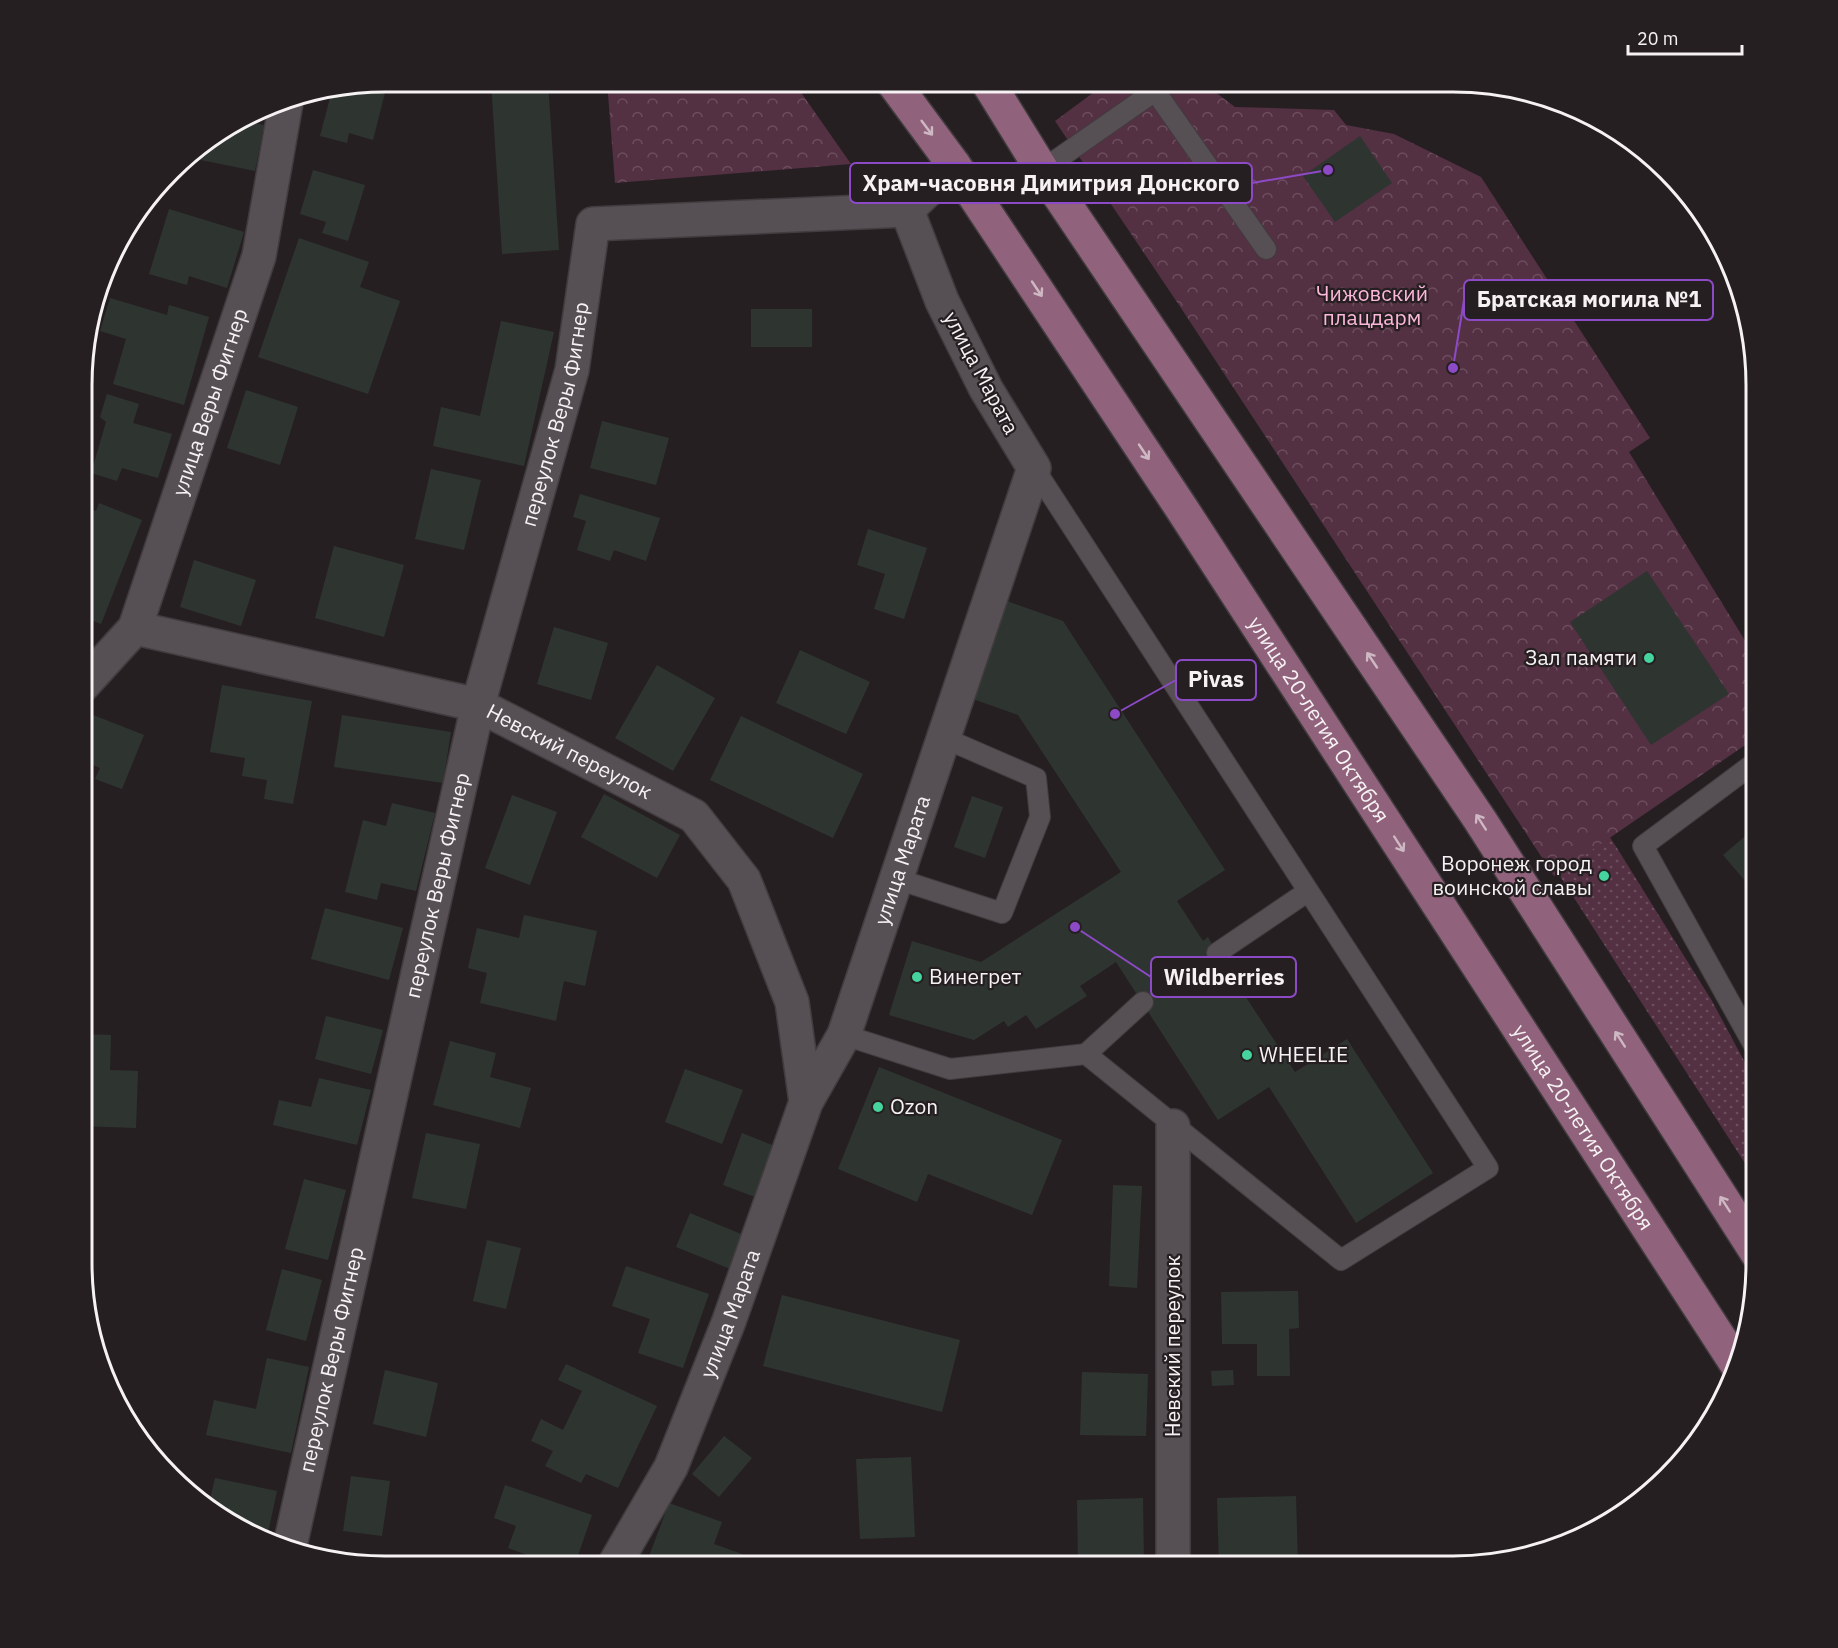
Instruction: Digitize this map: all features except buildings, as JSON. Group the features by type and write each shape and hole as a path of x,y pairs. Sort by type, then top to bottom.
{"main road":[{"name":"улица 20-летия Октября","path":"900,92 954,165 1187,516 1731,1356"},
{"path":"994,92 1042,170 1480,820 1746,1235"}],"street":[{"name":"улица Веры Фигнер","path":"92,675 135,628 259,256 285,109"},
{"path":"907,210 954,165"},
{"name":"переулок Веры Фигнер","path":"291,1541 478,705 572,370 593,224 907,210"},
{"name":"улица Марата","path":"619,1556 671,1467 729,1321 806,1102 844,1035 1034,468 986,389 942,301 907,210"},
{"name":"Невский переулок","path":"135,628 478,705 694,816 744,880 792,1002 806,1102"},
{"name":"Невский переулок","path":"1173,1126 1173,1556"}],"lane":[{"path":"1042,170 1154,92"},
{"path":"1156,92 1266,249"},
{"path":"1034,468 1488,1168 1341,1260 1086,1054"},
{"path":"897,879 1002,913 1040,817 1036,778 944,738"},
{"path":"1746,769 1643,846 1746,1031"},
{"path":"1217,953 1307,892"},
{"path":"844,1035 950,1069 1086,1054 1143,1002"}],"green space":[{"path":"608,92 801,92 851,164 615,183"},
{"name":"Чижовский плацдарм","path":"1094,92 1215,92 1235,107 1334,110 1346,125 1394,134 1481,177 1650,438 1629,452 1746,642 1746,745 1554,876 1181,308 1055,121"},
{"path":"1281,346 1617,848 1712,1001 1746,1064 1746,1165 1558,873"}],"place":[{"name":"Храм-часовня Димитрия Донского","path":"1328,170"},
{"name":"Братская могила №1","path":"1453,368"},
{"name":"Зал памяти","path":"1649,658"},
{"name":"Pivas","path":"1115,714"},
{"name":"Воронеж город воинской славы","path":"1604,876"},
{"name":"Wildberries","path":"1075,927"},
{"name":"Винегрет","path":"917,977"},
{"name":"WHEELIE","path":"1247,1055"},
{"name":"Ozon","path":"878,1107"}]}
